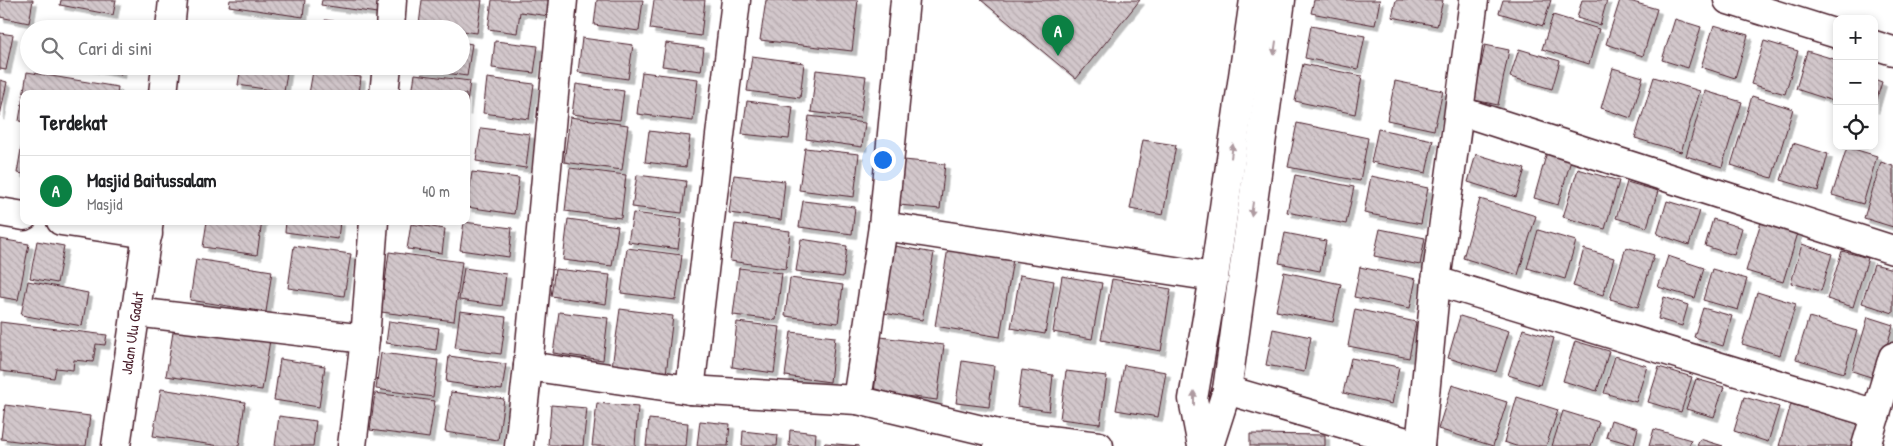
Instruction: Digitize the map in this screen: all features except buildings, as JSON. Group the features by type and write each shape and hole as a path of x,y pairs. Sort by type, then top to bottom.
{"street":[{"path":"171,20 173,0"},
{"path":"391,20 392,0"},
{"path":"519,446 563,0"},
{"path":"690,390 736,0"},
{"path":"857,400 883,226 905,0"},
{"path":"1202,446 1192,399 1214,277 1254,0"},
{"path":"1209,446 1228,390 1281,0"},
{"path":"1228,390 1420,446 1436,281 1474,0"},
{"path":"1728,0 1833,33"},
{"path":"1878,46 1893,51"},
{"path":"163,90 165,75"},
{"path":"384,90 386,75"},
{"path":"1460,112 1893,250"},
{"path":"0,212 20,215"},
{"path":"111,225 149,228"},
{"path":"352,446 365,339 374,225"},
{"path":"883,226 1214,277"},
{"name":"Jalan Ulu Gadut","path":"116,446 149,228"},
{"path":"1436,281 1876,414"},
{"path":"135,312 365,339"},
{"path":"1866,446 1893,357"},
{"path":"528,366 690,390 857,400 999,440 1100,446"}],"place":[{"name":"Masjid Baitussalam","path":"1058,56"}]}
